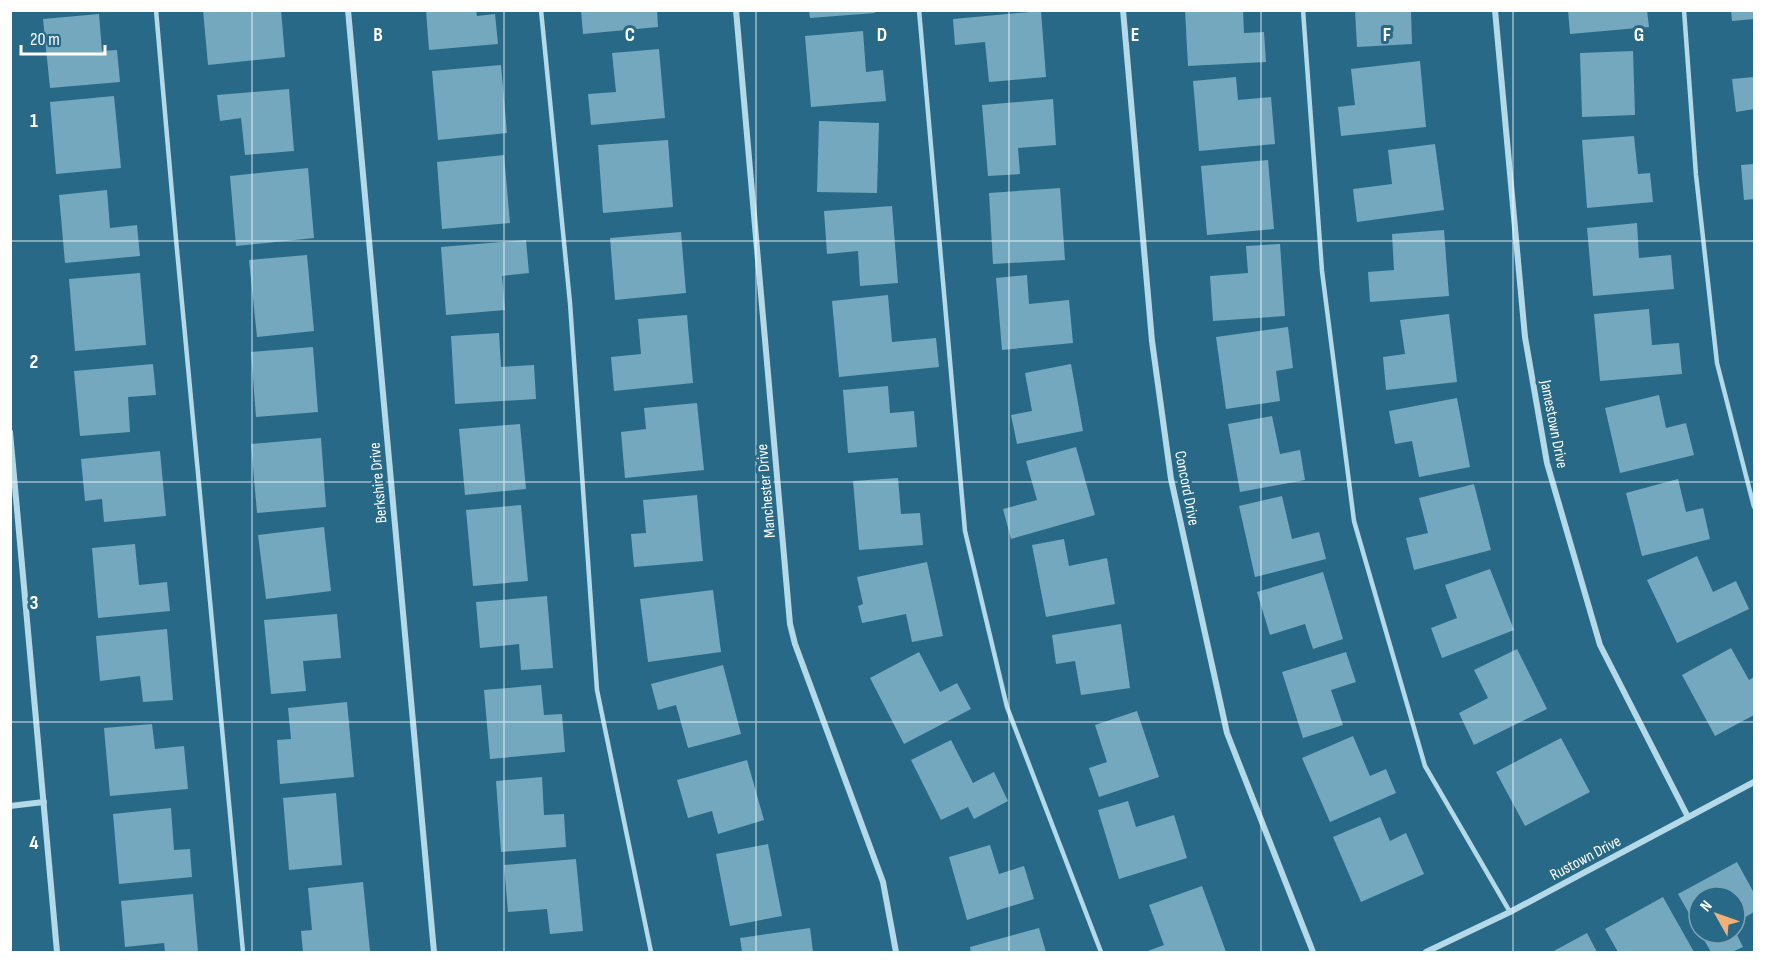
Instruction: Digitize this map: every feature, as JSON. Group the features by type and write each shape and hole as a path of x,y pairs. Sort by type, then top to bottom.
{"street":[{"name":"Berkshire Drive","path":"348,10 434,952"},
{"name":"Manchester Drive","path":"736,10 790,624 795,644 883,882 896,952"},
{"name":"Concord Drive","path":"1124,10 1152,341 1171,478 1227,733 1313,952"},
{"name":"Jamestown Drive","path":"1495,10 1525,338 1547,463 1600,645 1688,817"},
{"path":"10,432 57,952"},
{"name":"Rustown Drive","path":"1426,952 1510,912 1755,782"},
{"path":"10,806 44,802"}],"lane":[{"path":"156,10 243,952"},
{"path":"541,10 570,303 597,690 651,952"},
{"path":"920,10 965,531 1006,707 1101,952"},
{"path":"1303,10 1322,271 1354,521 1425,766 1510,912"},
{"path":"1684,10 1696,175 1717,363 1755,507"}],"building":[{"path":"203,10 281,10 285,57 208,65"},
{"path":"426,10 476,10 477,16 495,14 498,44 429,50"},
{"path":"581,10 657,10 658,27 583,34"},
{"path":"809,10 875,10 875,13 810,18"},
{"path":"1185,10 1243,10 1244,33 1264,32 1266,62 1188,66"},
{"path":"1355,10 1411,10 1412,44 1357,47"},
{"path":"1568,10 1647,10 1649,27 1570,34"},
{"path":"1731,10 1754,10 1754,19 1732,21"},
{"path":"1041,11 1046,77 989,82 985,42 955,45 953,19"},
{"path":"99,14 102,51 117,50 120,82 50,88 43,19"},
{"path":"863,31 866,72 883,70 886,101 811,107 805,36"},
{"path":"659,49 665,118 591,125 588,94 616,92 612,53"},
{"path":"1633,51 1635,115 1582,117 1580,53"},
{"path":"1420,61 1426,127 1341,136 1338,107 1355,105 1351,69"},
{"path":"501,65 507,133 438,140 432,71"},
{"path":"1236,77 1238,100 1271,97 1275,144 1199,151 1193,81"},
{"path":"1754,77 1754,109 1736,112 1732,79"},
{"path":"289,89 294,151 245,155 241,118 220,121 217,95"},
{"path":"114,96 121,168 56,174 50,102"},
{"path":"1053,99 1056,145 1018,148 1020,174 988,176 982,105"},
{"path":"819,121 879,123 877,193 817,192"},
{"path":"1634,136 1638,174 1650,173 1653,202 1587,208 1582,140"},
{"path":"668,140 673,207 603,213 598,145"},
{"path":"1435,144 1444,210 1357,222 1353,189 1392,184 1388,150"},
{"path":"504,155 510,223 442,229 437,162"},
{"path":"1268,160 1274,229 1207,235 1201,166"},
{"path":"1754,164 1754,199 1744,200 1741,165"},
{"path":"308,168 314,238 236,246 230,176"},
{"path":"1060,188 1065,260 993,264 989,193"},
{"path":"107,190 110,228 137,225 140,256 65,263 59,195"},
{"path":"892,206 898,283 860,286 858,251 827,254 824,211"},
{"path":"1637,223 1639,258 1671,255 1674,289 1593,296 1587,228"},
{"path":"1444,230 1449,296 1370,302 1368,272 1394,270 1392,234"},
{"path":"681,232 686,293 615,300 610,238"},
{"path":"526,240 529,273 502,276 505,310 446,315 441,247"},
{"path":"1280,244 1285,316 1213,321 1210,276 1248,273 1246,246"},
{"path":"307,255 314,331 257,337 249,260"},
{"path":"140,273 146,345 75,351 69,279"},
{"path":"1027,275 1029,304 1069,300 1073,343 1002,350 996,278"},
{"path":"888,295 892,342 936,338 939,367 839,377 832,301"},
{"path":"1649,309 1652,345 1679,343 1682,374 1600,381 1594,314"},
{"path":"1449,314 1457,382 1386,390 1383,357 1405,354 1400,320"},
{"path":"687,315 693,383 614,391 611,357 641,354 638,319"},
{"path":"1288,327 1293,368 1276,371 1280,401 1226,409 1216,337"},
{"path":"499,333 501,367 534,365 536,399 455,404 451,336"},
{"path":"313,347 318,412 256,417 251,352"},
{"path":"153,364 156,395 128,397 130,432 80,436 74,371"},
{"path":"1071,364 1083,431 1017,444 1011,415 1032,411 1025,373"},
{"path":"888,386 890,413 914,411 917,447 848,453 843,390"},
{"path":"1659,395 1666,428 1686,423 1694,455 1620,473 1605,408"},
{"path":"1457,398 1470,467 1419,477 1412,441 1395,444 1389,411"},
{"path":"697,403 704,470 625,478 621,432 646,429 644,408"},
{"path":"1272,416 1280,454 1300,450 1305,480 1240,492 1228,424"},
{"path":"520,424 526,489 465,495 459,429"},
{"path":"321,438 326,507 257,513 251,444"},
{"path":"1076,447 1095,515 1011,539 1003,509 1037,500 1026,461"},
{"path":"160,451 166,516 104,522 102,499 85,501 81,459"},
{"path":"898,478 901,514 920,513 923,545 859,550 853,481"},
{"path":"1678,479 1686,512 1703,508 1710,539 1642,556 1626,493"},
{"path":"1474,484 1491,550 1414,570 1406,538 1428,533 1419,498"},
{"path":"697,495 703,561 634,567 631,534 646,533 643,500"},
{"path":"1282,496 1292,539 1319,532 1326,559 1255,577 1239,506"},
{"path":"521,505 528,581 473,586 466,510"},
{"path":"324,527 331,591 266,599 258,535"},
{"path":"1064,539 1069,566 1107,558 1115,604 1046,617 1032,545"},
{"path":"135,544 139,585 167,582 170,611 98,618 92,548"},
{"path":"1697,556 1713,592 1736,581 1749,609 1677,643 1647,580"},
{"path":"927,562 943,636 912,642 906,614 862,623 858,606 863,604 857,577"},
{"path":"1490,569 1514,630 1442,658 1431,628 1457,618 1445,585"},
{"path":"1323,572 1343,639 1313,649 1305,624 1270,635 1257,592"},
{"path":"713,590 721,652 648,662 640,599"},
{"path":"547,596 553,668 521,670 519,644 480,648 476,602"},
{"path":"337,614 341,658 303,661 306,691 271,694 264,620"},
{"path":"1121,624 1130,688 1081,695 1075,661 1056,664 1052,635"},
{"path":"167,629 173,700 143,702 140,676 100,681 96,636"},
{"path":"1731,648 1749,680 1754,677 1754,715 1715,736 1682,675"},
{"path":"1517,649 1547,709 1474,745 1459,713 1488,698 1474,670"},
{"path":"919,652 940,692 957,683 971,709 904,744 870,678"},
{"path":"1346,652 1356,682 1331,690 1343,725 1303,738 1282,672"},
{"path":"723,665 741,734 688,748 676,705 658,710 651,684"},
{"path":"541,685 544,715 562,714 565,752 490,759 484,690"},
{"path":"347,702 354,777 280,784 277,740 291,739 288,708"},
{"path":"1137,711 1159,777 1099,797 1089,768 1107,762 1095,725"},
{"path":"152,724 155,749 184,746 188,789 110,796 104,728"},
{"path":"1353,736 1370,776 1386,769 1396,793 1330,822 1302,758"},
{"path":"1561,738 1590,792 1525,826 1496,772"},
{"path":"951,740 973,783 994,772 1008,801 974,819 968,807 941,820 911,760"},
{"path":"747,760 764,820 718,834 712,811 688,818 677,780"},
{"path":"542,777 544,815 564,814 566,847 501,852 496,781"},
{"path":"336,793 342,865 289,870 283,798"},
{"path":"1128,801 1136,827 1174,815 1187,858 1119,879 1098,810"},
{"path":"171,808 174,850 190,849 192,877 119,884 113,814"},
{"path":"1380,817 1390,841 1406,833 1424,874 1361,902 1333,837"},
{"path":"768,844 782,916 730,926 716,854"},
{"path":"990,845 999,874 1024,866 1034,899 967,920 949,857"},
{"path":"576,859 583,931 550,934 547,909 508,912 504,865"},
{"path":"1737,862 1754,893 1754,912 1747,916 1747,885 1695,885"},
{"path":"363,882 370,951 303,952 301,931 312,930 308,888"},
{"path":"1202,886 1226,952 1145,952 1164,945 1149,905"},
{"path":"1687,889 1687,910 1678,894"},
{"path":"193,894 198,952 165,952 164,943 125,947 121,901"},
{"path":"1663,897 1687,940 1687,945 1690,945 1694,952 1618,952 1605,929"},
{"path":"810,928 813,952 742,952 740,938"},
{"path":"1039,928 1046,952 971,952 970,947"},
{"path":"1587,933 1597,952 1552,952"},
{"path":"1707,945 1742,945 1743,947 1732,952 1711,952"}]}
